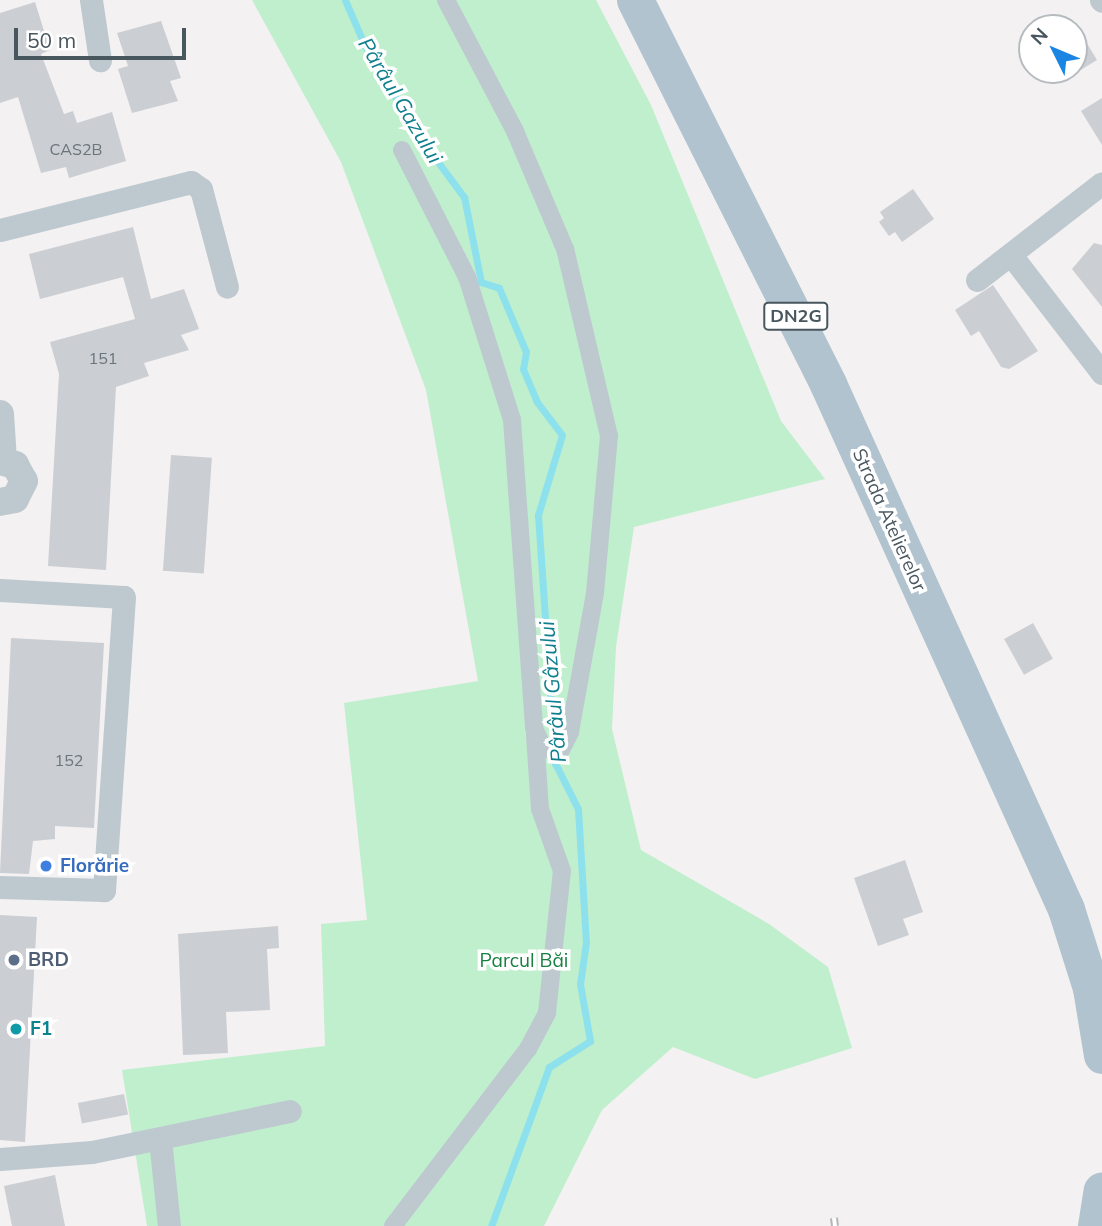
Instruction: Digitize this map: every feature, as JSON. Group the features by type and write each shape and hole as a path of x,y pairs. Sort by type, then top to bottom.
{"main road":[{"name":"Strada Atelierelor","path":"635,0 828,384 1066,909 1093,955 1102,1055"}],"street":[{"path":"91,0 100,60"},
{"path":"446,0 515,131 565,249 609,436 595,593 570,732 555,754 534,728"},
{"path":"393,1226 528,1049 547,1013 562,871 540,809 512,420 467,277 402,150"},
{"path":"0,230 191,182 201,189 227,287"},
{"path":"977,280 1102,183"},
{"path":"1011,256 1102,373"},
{"path":"0,414 1,461 15,465 24,481 15,499 0,502"},
{"path":"0,590 124,597 104,890 0,887"},
{"path":"0,1159 92,1152 290,1111"},
{"path":"160,1139 169,1226"}],"green space":[{"name":"Parcul Băi","path":"252,0 596,0 651,105 781,421 825,479 634,527 616,647 612,729 641,850 769,924 828,967 852,1048 755,1079 673,1047 602,1110 544,1226 147,1226 122,1070 325,1046 321,924 367,920 344,703 478,681 426,390 341,162"}],"building":[{"path":"35,2 50,50 41,54 64,114 73,111 77,123 112,112 126,161 69,178 66,167 41,173 18,97 0,103 0,13"},
{"path":"161,21 181,78 170,81 178,101 132,113 118,69 128,66 117,33"},
{"path":"1088,45 1097,60 1088,65"},
{"path":"1102,98 1102,145 1081,111"},
{"path":"913,189 934,219 902,242 895,232 889,236 879,222 884,218 880,212"},
{"path":"133,227 151,299 184,289 199,329 181,335 189,350 144,363 149,376 116,387 106,570 48,566 59,374 50,342 135,319 123,277 40,299 29,254"},
{"path":"1094,243 1102,245 1102,307 1072,269"},
{"path":"993,285 1038,351 1009,369 1001,367 979,331 971,336 955,310"},
{"path":"171,455 212,458 204,574 163,571"},
{"path":"1033,623 1053,659 1024,675 1004,639"},
{"path":"11,638 104,643 94,828 55,826 55,839 33,841 29,874 0,873"},
{"path":"905,860 923,912 903,919 909,935 878,946 854,878"},
{"name":"F1","path":"0,915 37,917 25,1142 0,1140"},
{"path":"278,926 279,948 267,949 270,1010 226,1012 228,1053 183,1055 178,934"},
{"path":"124,1094 128,1115 82,1124 78,1103"},
{"path":"55,1175 65,1226 12,1226 4,1186"}],"waterway":[{"name":"Pârâul Gâzului","path":"345,0 365,46 417,134 464,197 481,282 499,288 526,352 523,369 537,402 562,435 538,515 555,763 578,809 586,942 580,984 590,1041 549,1067 491,1226"}],"railway":[{"path":"834,1218 835,1226"}],"place":[{"name":"Florărie","path":"46,866"},
{"name":"BRD","path":"14,960"},
{"name":"F1","path":"16,1029"}],"water label":[{"name":"Pârâul Gazului","path":"401,100"}]}
